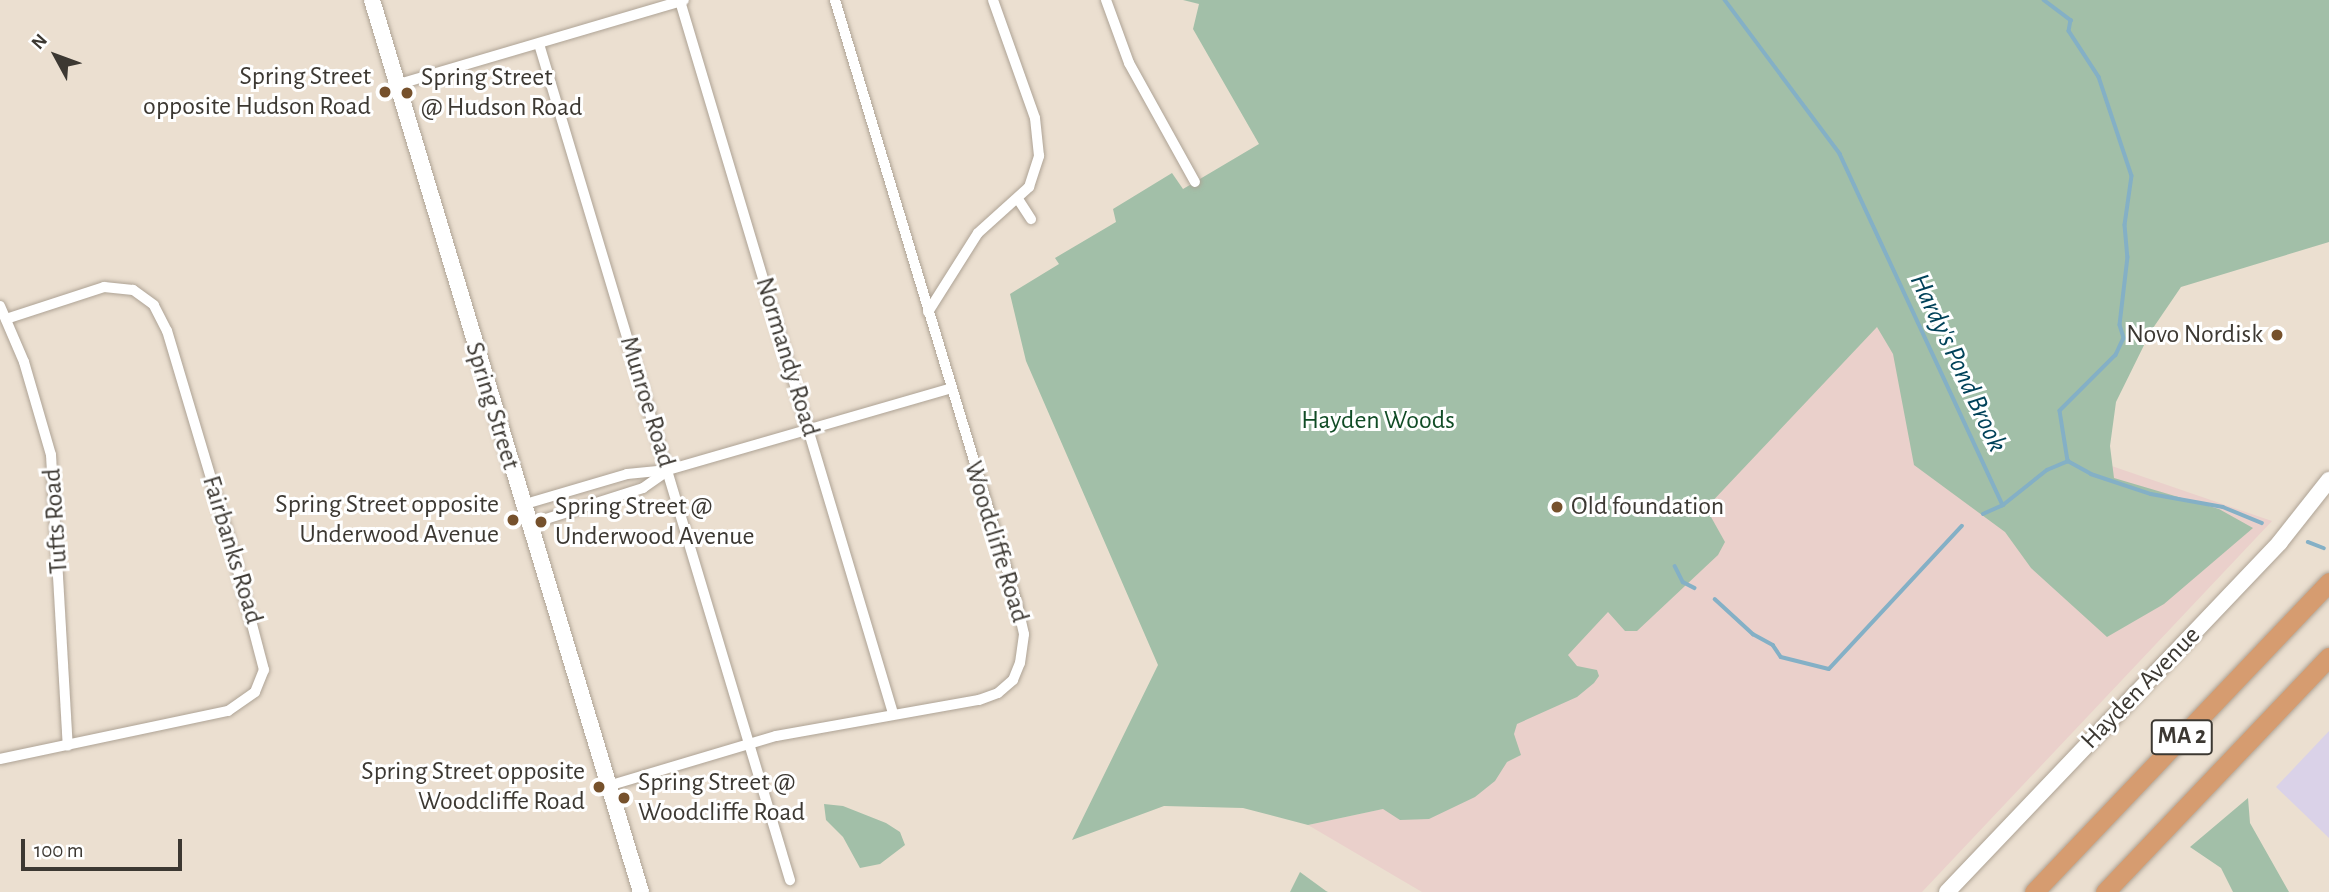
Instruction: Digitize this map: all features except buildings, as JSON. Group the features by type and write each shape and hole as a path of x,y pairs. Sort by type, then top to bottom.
{"highway":[{"name":"MA 2","path":"2034,892 2329,582"},
{"name":"MA 2","path":"2105,892 2329,657"}],"main road":[{"name":"Spring Street","path":"372,0 527,525 641,892"},
{"name":"Hayden Avenue","path":"1947,892 2280,542 2329,480"}],"street":[{"name":"Woodcliffe Road","path":"608,786 750,743 998,693 1013,680 1020,663 1024,634 1017,603 949,389 835,0"},
{"path":"928,312 945,291 978,233 1018,199 1034,179 1039,156 1035,118 993,0"},
{"path":"1106,0 1129,63 1195,182"},
{"path":"396,85 682,1"},
{"name":"Normandy Road","path":"682,1 893,713"},
{"name":"Munroe Road","path":"539,44 790,880"},
{"path":"1018,199 1031,219"},
{"name":"Fairbanks Road","path":"0,760 240,706 255,692 264,670 263,656 166,331 154,305 133,290 104,288 6,319"},
{"name":"Tufts Road","path":"0,306 51,455 68,746"},
{"path":"522,505 627,474 668,470 949,389"},
{"path":"527,525 643,488 668,470"}],"shaded area":[{"path":"1956,244 2068,451 2272,521 1922,892 1422,892 1308,825 1425,800"},
{"path":"2329,731 2329,838 2276,787"}],"green space":[{"name":"Hayden Woods","path":"1183,0 2329,0 2329,242 2181,287 2151,331 2116,402 2110,446 2114,478 2219,509 2253,528 2164,604 2107,637 2031,568 2005,532 1914,465 1893,354 1877,327 1706,508 1725,542 1718,555 1637,631 1625,631 1608,612 1568,655 1577,666 1597,670 1599,676 1594,683 1577,697 1517,724 1514,734 1521,755 1507,762 1495,781 1475,797 1429,819 1400,820 1383,809 1308,825 1243,808 1164,806 1072,840 1158,665 1026,361 1010,294 1059,264 1055,258 1116,222 1113,209 1172,173 1183,189 1259,144 1193,29 1199,4"},
{"path":"2248,798 2250,823 2289,892 2233,892 2221,868 2190,847"},
{"path":"824,804 843,806 886,823 900,832 905,845 880,864 860,868 843,837 826,820"},
{"path":"1300,872 1326,891 1328,892 1290,892"}],"waterway":[{"name":"Hardy's Pond Brook","path":"1725,0 1840,154 2003,505 2047,470 2068,461 2091,474 2151,494 2223,507 2262,523"},
{"path":"2044,0 2071,20 2069,31 2099,77 2132,176 2125,225 2128,257 2120,325 2124,338 2116,355 2060,411 2068,461"},
{"path":"1983,514 2003,505"},
{"path":"1715,599 1753,634 1773,645 1781,657 1829,669 1962,526"},
{"path":"2308,542 2324,548"},
{"path":"1675,566 1683,582 1695,588"}],"place":[{"name":"Spring Street opposite Hudson Road","path":"385,92"},
{"name":"Spring Street @ Hudson Road","path":"407,93"},
{"name":"Novo Nordisk","path":"2277,335"},
{"name":"Old foundation","path":"1557,507"},
{"name":"Spring Street opposite Underwood Avenue","path":"513,520"},
{"name":"Spring Street @ Underwood Avenue","path":"541,522"},
{"name":"Spring Street opposite Woodcliffe Road","path":"599,787"},
{"name":"Spring Street @ Woodcliffe Road","path":"624,798"}]}
